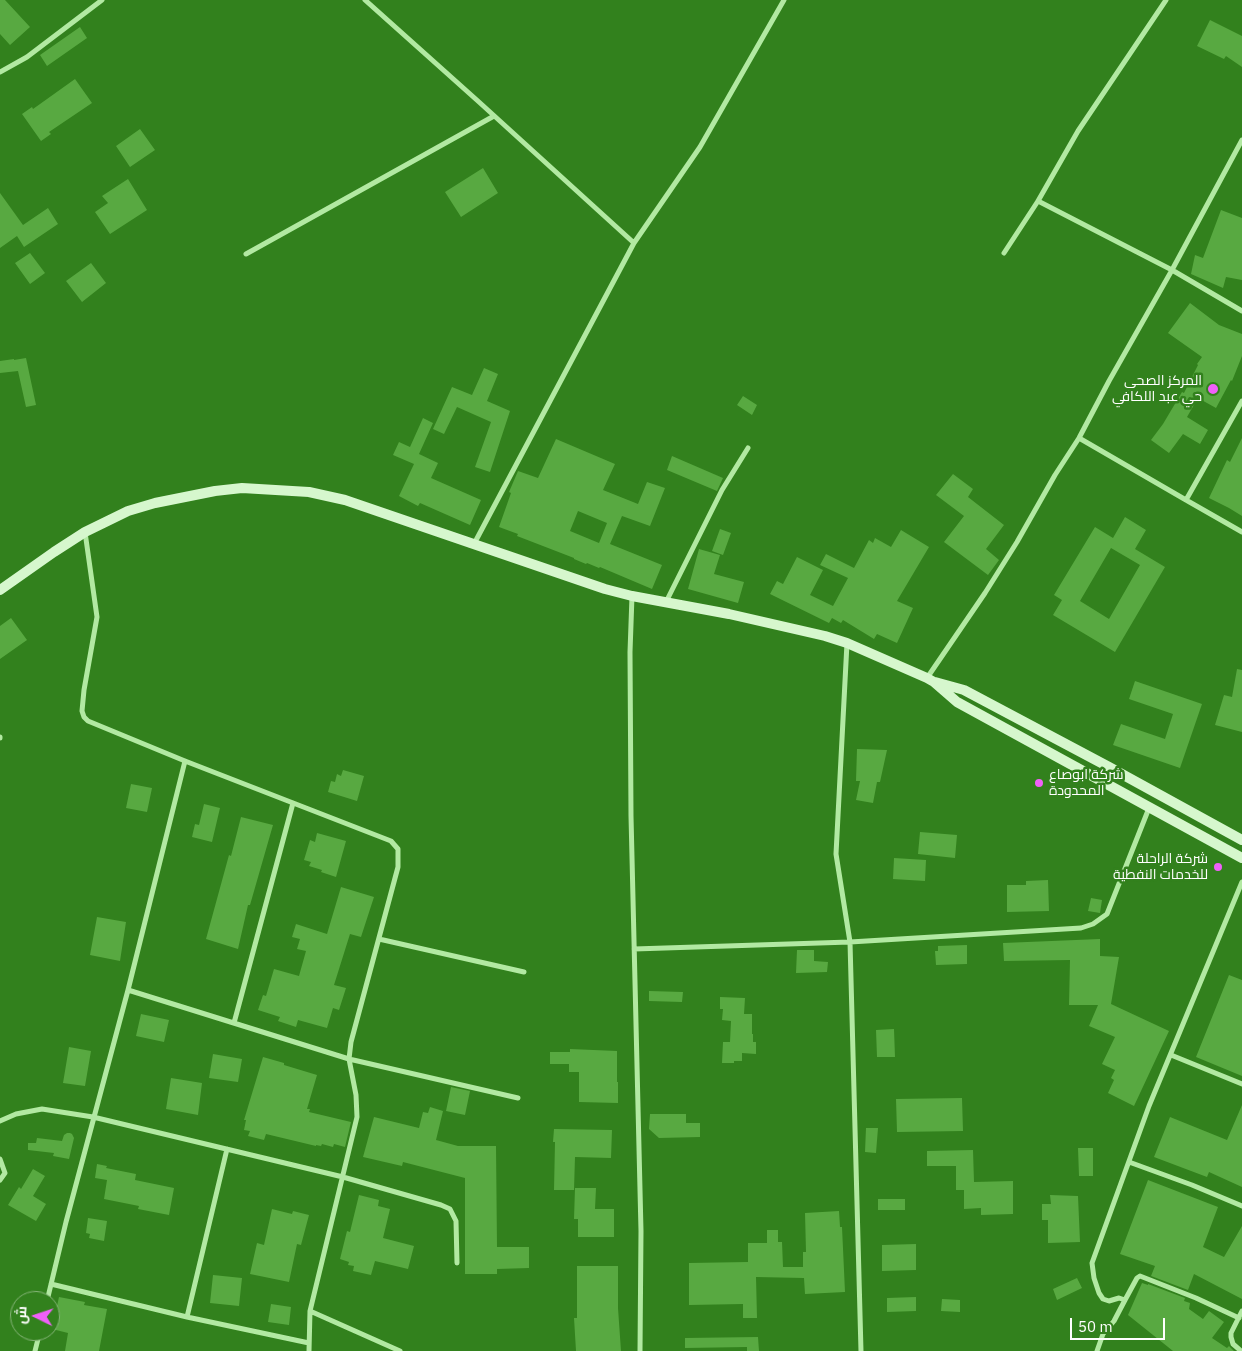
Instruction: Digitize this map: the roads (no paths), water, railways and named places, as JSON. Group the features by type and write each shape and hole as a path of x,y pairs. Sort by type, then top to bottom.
{"street":[{"path":"0,72 26,57 102,0"},
{"path":"364,0 634,243"},
{"path":"474,544 634,243 700,147 784,0"},
{"path":"1004,253 1038,201 1078,131 1166,0"},
{"path":"246,254 494,116"},
{"path":"931,680 1017,542 1078,438 1242,140"},
{"path":"1038,201 1172,270 1242,311"},
{"path":"1186,500 1242,401"},
{"path":"1078,438 1242,532"},
{"path":"666,602 722,490 748,448"},
{"path":"0,590 85,532 128,511 215,490 242,488 310,492 345,500 605,589 632,596 729,614 825,636 847,643 931,680 964,690 1242,840"},
{"path":"85,532 97,617 84,690 82,711 84,717 88,721 185,761 391,841 398,849 398,867 351,1042 349,1059 356,1095 357,1117 310,1311 310,1351"},
{"path":"632,596 630,652 631,816 641,1232 640,1351"},
{"path":"847,643 836,854 850,942 861,1351"},
{"path":"931,680 957,702 1242,858"},
{"path":"49,1291 93,1117 128,990 185,761"},
{"path":"234,1023 293,803"},
{"path":"634,949 850,942 1081,928 1093,924 1107,914 1149,808"},
{"path":"1125,1300 1119,1298 1109,1301 1103,1300 1097,1287 1092,1266 1149,1106 1242,882"},
{"path":"379,939 524,972"},
{"path":"128,990 349,1059 518,1098"},
{"path":"1171,1055 1242,1084"},
{"path":"0,1122 16,1114 42,1109 93,1117 343,1176 440,1205 450,1209 456,1221 457,1263"},
{"path":"187,1317 227,1149"},
{"path":"0,1159 5,1173 0,1180"},
{"path":"1129,1162 1242,1206"},
{"path":"1097,1351 1103,1334 1114,1321 1137,1278 1140,1276 1196,1298 1239,1318"},
{"path":"51,1284 187,1317 309,1343"},
{"path":"310,1311 400,1351"},
{"path":"1241,1351 1232,1344 1231,1333 1242,1312"}],"place":[{"name":"المركز الصحي حي عبد اللكافي","path":"1213,389"},
{"name":"شركة ابوصاع المحدودة","path":"1039,783"},
{"name":"شركة الراحلة للخدمات النفطية","path":"1218,867"}]}
